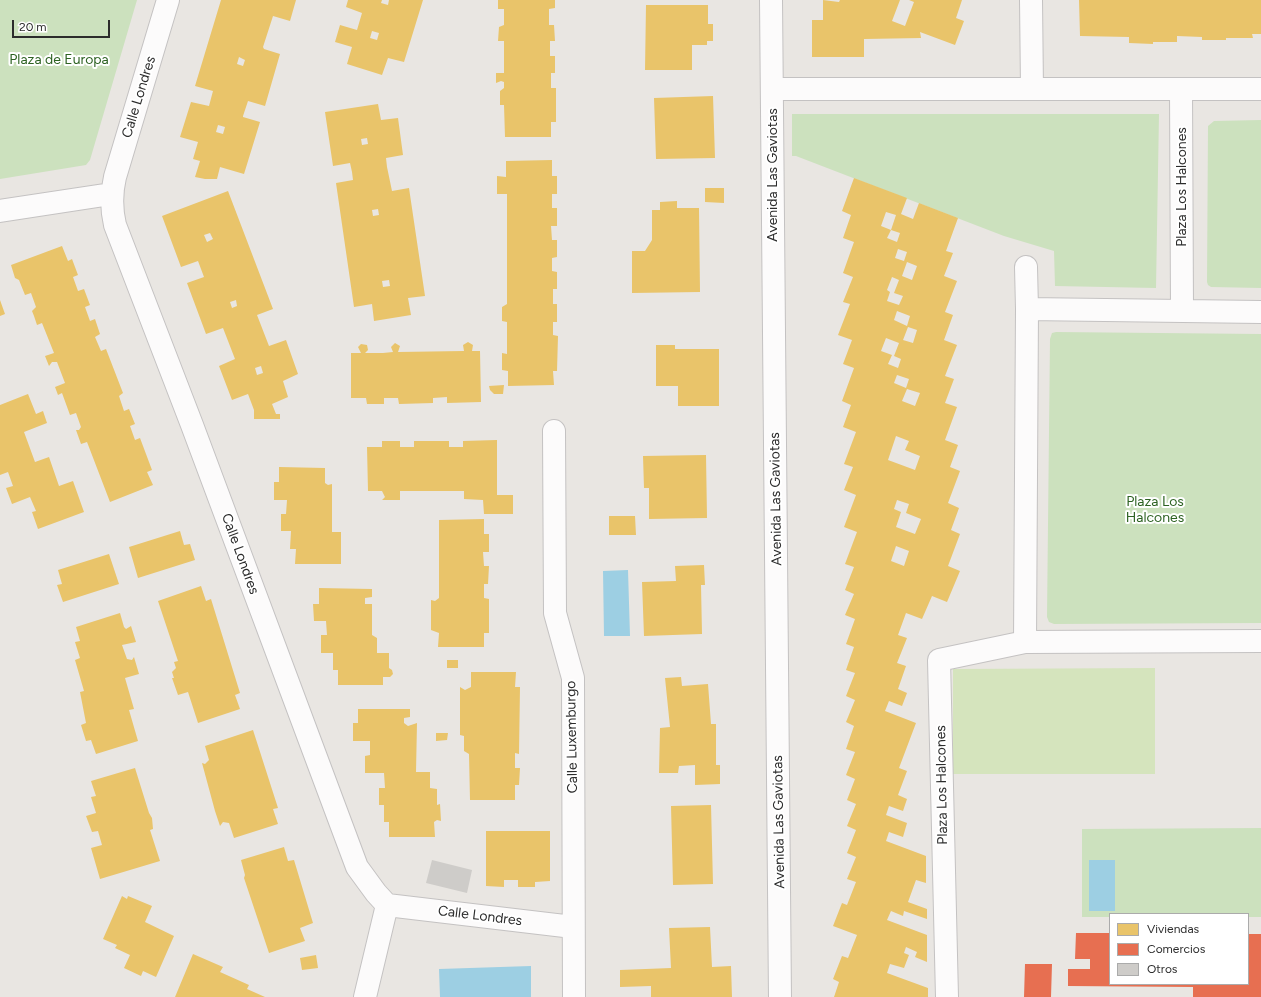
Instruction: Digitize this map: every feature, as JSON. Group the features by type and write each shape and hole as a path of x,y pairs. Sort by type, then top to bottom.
{"street":[{"name":"Calle Londres","path":"168,0 115,177 111,194 112,212 115,225 357,868 387,905 573,927"},
{"name":"Avenida Las Gaviotas","path":"771,0 780,997"},
{"path":"1031,0 1032,89"},
{"path":"772,89 1261,89"},
{"name":"Plaza Los Halcones","path":"1181,89 1182,310"},
{"path":"0,211 111,194"},
{"path":"1025,642 1026,267"},
{"path":"1027,309 1261,312"},
{"name":"Calle Luxemburgo","path":"554,431 555,613 573,678 574,997"},
{"name":"Plaza Los Halcones","path":"947,997 939,660 1025,642 1261,642"},
{"path":"364,997 387,905"}],"green space":[{"name":"Plaza de Europa","path":"0,0 137,0 90,160 86,165 0,179"},
{"path":"792,114 1159,114 1156,288 1055,286 1054,251 1004,236 796,156 792,156"},
{"path":"1261,120 1261,288 1211,287 1207,282 1208,126 1214,121"},
{"name":"Plaza Los Halcones","path":"1052,333 1261,334 1261,623 1054,624 1049,622 1047,617 1050,339"},
{"path":"1155,668 1155,774 953,774 953,669"},
{"path":"1261,828 1261,917 1249,917 1249,913 1109,913 1109,917 1082,917 1082,829"}],"water":[{"path":"628,570 630,636 604,636 603,571"},
{"path":"1089,860 1115,860 1115,911 1089,911"},
{"path":"531,966 531,997 440,997 439,969"}],"building: Viviendas":[{"path":"221,0 296,0 290,21 273,16 263,47 264,49 280,54 265,106 248,101 243,116 260,122 244,174 220,167 217,179 195,177 200,161 193,159 198,142 180,137 191,102 209,106 213,91 195,86","holes":["239,57 245,60 243,66 237,64","218,125 225,127 223,134 216,132"]},
{"path":"348,0 382,0 381,3 388,5 389,0 423,0 404,62 388,58 382,75 347,64 352,47 335,42 340,25 357,30 362,13 346,7","holes":["372,31 379,33 377,40 370,38"]},
{"path":"498,0 555,0 555,8 549,9 549,25 554,25 555,41 550,41 550,56 555,56 555,73 551,73 551,88 556,88 556,122 551,122 551,137 505,137 504,105 500,105 500,91 504,88 504,82 501,81 496,83 496,73 504,73 504,41 498,41 499,27 504,25 504,9 498,9"},
{"path":"823,0 839,2 840,0 900,0 892,21 905,26 914,2 909,0 962,0 956,18 964,21 955,45 920,32 921,38 864,39 864,57 812,57 812,20 823,20"},
{"path":"1079,0 1261,0 1261,34 1252,34 1253,38 1226,38 1226,40 1202,40 1202,37 1177,36 1177,42 1153,42 1153,44 1129,43 1129,37 1080,36"},
{"path":"646,5 708,5 708,24 713,24 713,41 707,41 707,45 692,45 692,70 645,70"},
{"path":"713,96 715,158 656,159 654,98"},
{"path":"378,104 381,120 398,118 403,155 386,158 387,167 392,191 409,188 425,296 408,298 411,315 374,321 372,304 354,307 336,183 353,180 352,172 350,163 333,166 325,112","holes":["367,138 368,144 362,145 361,139","378,209 379,215 373,216 372,210","389,280 390,286 383,287 382,281"]},
{"path":"552,160 552,176 557,176 557,194 552,194 552,208 557,208 557,226 551,226 552,240 557,240 557,257 552,258 552,271 557,272 557,289 553,289 553,304 557,304 557,322 553,322 553,335 558,336 557,371 553,371 554,385 508,386 508,371 502,370 502,353 507,354 507,322 502,321 502,307 507,304 507,194 497,194 497,176 506,177 506,161"},
{"path":"854,178 907,198 901,214 913,219 919,203 958,218 946,251 953,253 944,276 957,281 945,312 953,315 944,340 957,345 945,376 954,379 945,403 957,407 945,440 958,445 950,467 960,471 948,503 959,508 951,530 960,534 948,566 960,571 947,602 932,596 922,619 906,613 898,635 907,638 897,663 906,666 898,689 907,693 902,706 889,701 885,711 916,723 899,768 907,771 898,795 907,799 903,811 889,806 886,815 907,823 903,837 889,832 886,841 926,856 926,883 916,880 908,902 927,909 927,919 904,911 903,916 891,911 887,920 927,935 927,962 915,957 917,952 906,947 904,953 909,955 904,968 890,964 887,973 928,988 928,997 834,997 839,982 833,979 842,956 848,958 857,935 833,926 842,903 847,905 856,882 847,879 856,857 847,853 856,830 847,826 856,804 847,800 855,779 846,775 855,752 846,749 854,726 846,722 855,700 846,696 855,673 846,670 854,647 846,644 855,619 845,615 854,594 845,590 854,567 845,564 857,532 844,527 856,495 844,490 853,467 844,464 856,432 843,427 851,405 842,401 854,368 843,364 852,340 838,335 850,304 843,302 853,277 843,273 854,242 843,238 851,215 842,211","holes":["886,212 896,215 891,230 881,226","891,230 900,233 897,242 887,238","898,249 907,252 904,261 895,258","907,262 917,266 912,280 902,276","892,277 899,280 894,293 903,296 899,305 887,301 890,292 887,290","897,311 910,316 907,326 894,320","908,327 917,330 913,343 903,340","886,338 899,343 894,356 901,359 898,368 888,364 892,355 881,351","897,375 909,379 906,388 894,383","907,389 920,393 915,406 902,401","896,436 909,441 905,450 920,456 915,470 888,460","897,500 909,504 906,513 921,519 915,534 896,527 901,512 894,509","896,546 909,551 904,566 891,561"]},
{"path":"705,188 724,188 724,203 705,202"},
{"path":"228,191 273,309 257,315 269,346 286,340 298,374 283,381 288,397 272,404 276,414 280,414 280,419 254,419 254,410 248,394 232,400 219,366 235,359 223,328 206,334 187,283 204,277 198,261 181,267 162,216","holes":["210,233 213,239 207,242 204,235","236,300 237,306 232,308 230,302","261,366 263,373 257,375 255,368"]},
{"path":"677,201 677,208 699,208 700,292 632,293 632,251 645,251 652,240 652,210 660,210 660,202"},
{"path":"62,246 68,261 72,259 78,275 73,277 78,291 84,289 90,305 85,307 90,321 95,319 100,334 95,337 101,351 106,349 123,393 119,396 124,411 129,409 135,424 130,426 135,440 140,438 152,470 147,472 153,485 110,502 87,442 81,444 76,430 79,430 81,427 76,413 70,415 62,393 58,395 55,387 65,383 57,362 52,362 49,366 45,356 54,353 42,323 37,325 32,311 36,307 31,293 25,295 19,280 15,278 11,265"},
{"path":"0,300 5,314 0,316"},
{"path":"468,342 473,345 472,351 480,351 481,402 447,403 447,397 433,398 433,403 399,404 398,398 384,398 384,404 367,404 366,398 351,398 351,353 361,353 358,347 361,344 367,345 368,350 365,353 383,353 393,352 391,347 395,343 400,346 398,352 464,351 463,345"},
{"path":"656,345 675,345 675,349 719,349 719,406 678,406 678,386 656,386"},
{"path":"504,385 503,394 494,394 490,390 489,386"},
{"path":"28,394 36,414 43,411 47,423 24,432 35,462 49,457 59,486 73,481 84,512 38,529 32,512 36,511 30,497 12,504 6,488 13,486 8,472 0,475 0,405"},
{"path":"497,440 497,495 513,495 513,514 484,514 483,500 464,499 464,491 400,491 400,500 382,500 385,497 382,491 368,491 367,447 382,447 382,441 400,441 400,447 414,447 414,441 449,441 449,447 463,447 463,441"},
{"path":"706,455 707,518 649,519 649,488 644,488 643,456"},
{"path":"279,467 325,468 325,483 328,485 332,484 332,532 341,532 341,564 295,564 296,549 290,549 291,531 281,531 281,514 286,514 287,500 274,500 274,482 279,482"},
{"path":"609,516 635,516 636,535 609,535"},
{"path":"484,519 484,534 489,534 489,552 483,552 484,566 489,566 488,584 484,584 484,598 489,599 489,633 484,633 484,647 438,647 439,633 431,630 431,600 435,601 439,598 439,520"},
{"path":"180,531 184,545 190,544 195,560 138,578 129,547"},
{"path":"109,554 119,584 63,602 57,585 62,584 58,570"},
{"path":"704,565 705,585 701,585 702,634 644,636 642,582 676,581 675,566"},
{"path":"201,586 206,601 211,599 240,693 235,695 240,709 198,723 188,692 178,695 172,678 174,678 172,672 176,668 174,662 178,661 158,601"},
{"path":"319,588 372,589 372,597 365,598 365,604 372,604 372,635 377,638 377,653 389,653 389,668 392,670 393,674 390,677 383,677 383,685 338,685 338,670 333,670 333,653 321,653 321,635 327,635 326,621 314,621 313,604 319,604"},
{"path":"120,613 124,627 126,629 131,626 136,642 122,645 127,659 132,660 134,657 139,674 125,678 134,709 129,710 138,741 96,754 91,740 86,741 81,725 86,723 80,692 84,691 75,660 80,658 75,642 80,641 76,627"},
{"path":"447,660 458,660 458,668 447,668"},
{"path":"471,672 516,672 515,687 520,687 519,754 515,753 515,768 520,768 519,785 515,785 515,800 470,800 469,754 464,751 464,736 460,735 460,687 465,690 471,687"},
{"path":"681,677 682,686 708,684 711,724 716,724 716,765 720,765 720,784 695,785 695,765 679,766 678,773 659,773 660,728 670,727 665,678"},
{"path":"358,709 410,709 410,717 404,718 404,723 408,726 417,723 416,772 430,772 430,788 437,789 437,805 440,804 441,821 437,820 434,822 435,837 389,837 389,822 384,822 384,805 379,805 379,788 385,788 384,773 365,773 365,756 370,755 370,741 353,741 353,723 358,723"},
{"path":"253,730 278,808 273,809 278,824 234,838 229,823 223,822 220,826 202,763 205,764 209,760 205,746"},
{"path":"436,733 448,733 447,740 436,741"},
{"path":"135,768 149,813 152,818 153,829 150,830 160,861 100,879 91,848 102,845 98,831 92,832 86,816 96,813 91,797 96,796 91,781"},
{"path":"711,805 713,884 673,885 671,806"},
{"path":"486,831 550,831 550,881 535,882 535,887 518,887 518,880 504,880 504,887 486,886"},
{"path":"284,847 288,861 294,860 313,923 300,928 305,941 269,953 244,878 245,875 241,860"},
{"path":"122,896 127,899 128,896 152,906 145,922 174,936 156,977 143,971 141,976 124,968 130,955 115,948 117,945 103,939"},
{"path":"710,927 712,967 731,966 732,997 651,997 651,986 620,987 620,970 671,968 669,928"},
{"path":"193,954 223,967 220,972 249,985 247,989 265,997 175,997"},
{"path":"316,955 318,968 302,970 300,958"}],"building: Comercios":[{"path":"1076,933 1109,933 1109,985 1249,985 1249,934 1261,934 1261,997 1193,997 1193,987 1068,986 1068,969 1090,969 1090,959 1075,959"},
{"path":"1025,964 1052,964 1051,997 1024,997"}],"building: Otros":[{"path":"432,860 472,870 467,893 426,883"}]}
